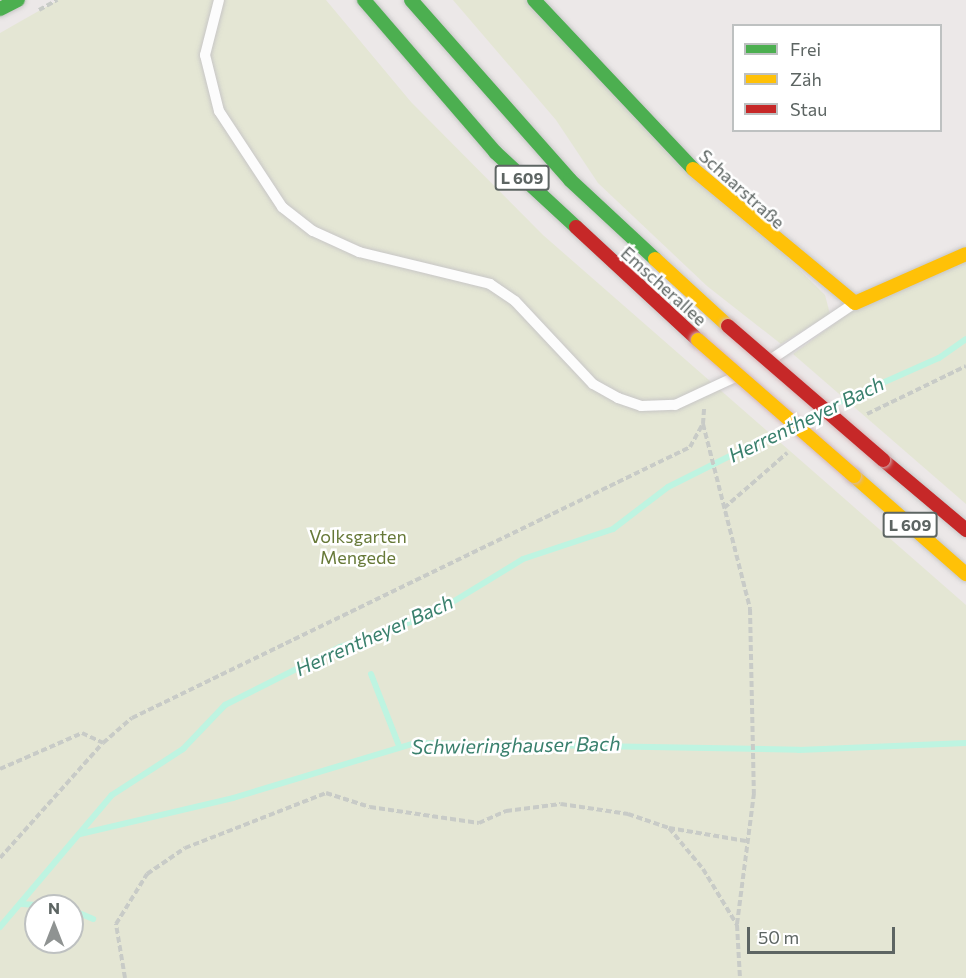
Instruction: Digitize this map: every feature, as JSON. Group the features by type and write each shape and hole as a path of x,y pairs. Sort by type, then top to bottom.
{"main road":[{"path":"0,9 18,0"},
{"name":"Emscherallee","path":"364,0 495,152 698,340 966,574"},
{"name":"Emscherallee","path":"411,0 598,209 728,326 966,530"},
{"name":"Schaarstraße","path":"534,0 676,154 783,249 855,303"},
{"path":"855,303 966,254"}],"lane":[{"path":"219,0 205,54 212,90 253,170 282,207 313,231 359,252 490,284 515,301 593,384 618,398 657,407 704,392 774,358 855,303"}],"path":[{"path":"704,392 703,424 750,609 750,738 754,793 746,841 737,925 740,978"},
{"path":"0,858 103,743 132,718 190,686 690,447 703,424"},
{"path":"0,769 82,733 103,743"},
{"path":"125,978 116,924 147,874 185,848 326,793 370,807 479,823 506,811 561,804 628,814 669,828 746,841"},
{"path":"669,828 704,869 737,925"}],"green space":[{"name":"Volksgarten Mengede","path":"58,0 326,0 411,102 543,235 966,605 966,978 0,978 0,33"},
{"path":"453,0 527,0 825,295 830,314 781,344 707,286 598,183 556,120"},
{"path":"966,258 966,504 793,354 856,308"}],"waterway":[{"name":"Herrentheyer Bach","path":"835,404 939,358 966,339"},
{"name":"Herrentheyer Bach","path":"0,927 112,795 183,749 225,705 340,647 433,614 523,559 613,529 668,487 786,428"},
{"path":"371,674 399,746"},
{"name":"Schwieringhauser Bach","path":"80,834 233,798 415,743 799,750 966,743"},
{"path":"84,915 93,919"}],"traffic: fast":[{"path":"0,9 18,0"},
{"path":"364,0 495,152 576,227"},
{"path":"411,0 570,180 655,259"},
{"path":"534,0 693,169"}],"traffic: slow":[{"path":"693,169 855,303 966,254"},
{"path":"655,259 728,326"},
{"path":"698,340 854,476"},
{"path":"854,476 966,574"}],"traffic: jam":[{"path":"576,227 698,340"},
{"path":"728,326 883,460"},
{"path":"883,460 966,530"}]}
